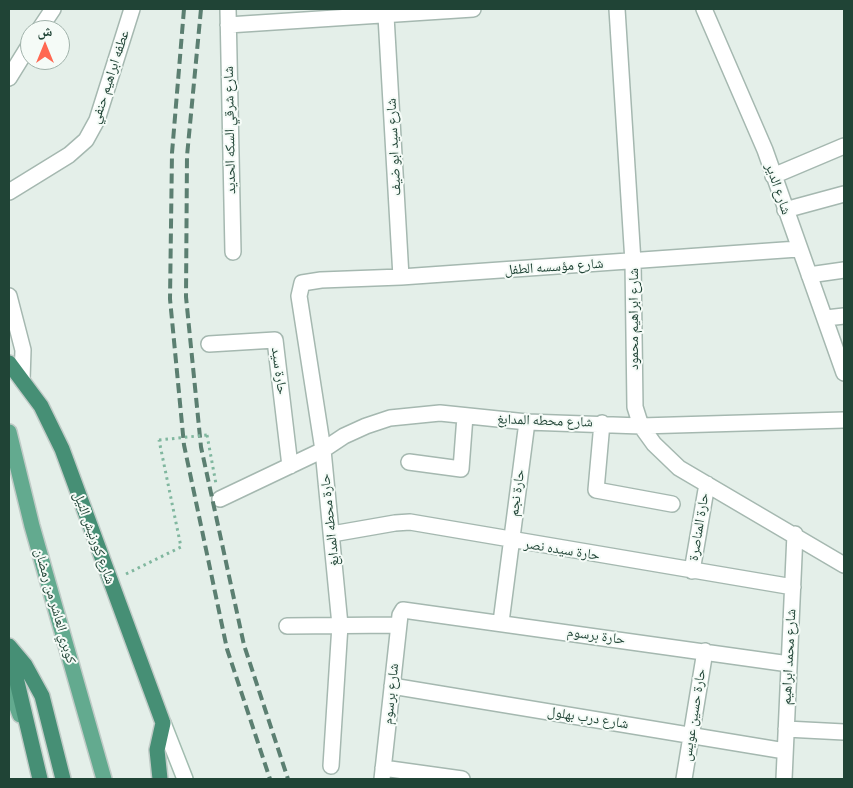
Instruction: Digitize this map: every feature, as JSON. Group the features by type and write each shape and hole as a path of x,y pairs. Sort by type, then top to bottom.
{"highway":[{"name":"شارع كورنيش النيل","path":"9,363 41,406 62,449 163,723"},
{"path":"9,646 40,779"},
{"path":"9,646 25,665 42,696 64,779"},
{"path":"160,779 157,750 163,723"}],"main road":[{"name":"كوبري العاشر من رمضان","path":"9,432 32,526 104,779"},
{"path":"9,686 30,740"}],"street":[{"path":"46,20 53,9"},
{"name":"عطفه ابراهيم حنفي","path":"9,192 69,155 86,140 97,120 132,9"},
{"name":"شارع شرقي السكه الحديد","path":"228,9 233,252"},
{"path":"228,25 473,9"},
{"name":"شارع ابراهيم محمود","path":"617,9 634,262 634,407 641,426"},
{"name":"شارع الدير","path":"704,9 764,150 798,249 826,318 844,373"},
{"name":"شارع سيد ابو ضيف","path":"386,16 401,278"},
{"path":"9,78 20,60"},
{"path":"773,176 844,146"},
{"path":"785,210 844,194"},
{"name":"شارع مؤسسه الطفل","path":"309,281 401,278 798,249"},
{"path":"809,275 844,270"},
{"name":"حارة محطه المدابغ","path":"309,281 302,283 298,296 323,450 340,625 331,766"},
{"path":"9,296 22,350 22,380"},
{"path":"826,318 844,316"},
{"name":"حارة سيد","path":"209,344 275,340 290,466"},
{"name":"شارع محطه المدابغ","path":"220,499 323,450 344,436 390,418 423,413 527,422 602,423 641,426"},
{"path":"409,462 461,469 465,416"},
{"path":"641,426 844,420"},
{"name":"حارة نجم","path":"500,622 527,422"},
{"path":"602,423 596,490 672,504"},
{"path":"641,426 654,444 679,468 795,534 844,565"},
{"name":"حارة المناصرة","path":"692,571 707,484"},
{"name":"حارة سيده نصر","path":"332,534 404,522 792,587"},
{"name":"شارع محمد ابراهيم","path":"784,779 795,534"},
{"name":"حارة برسوم","path":"286,626 340,625 401,618 500,622 789,664"},
{"name":"شارع برسوم","path":"383,773 401,618"},
{"name":"حارة حسين عويس","path":"684,779 705,651"},
{"name":"شارع درب بهلول","path":"392,686 785,751"},
{"path":"163,723 185,779"},
{"path":"786,728 844,732"},
{"path":"383,773 462,779"}],"path":[{"path":"110,583 181,547 159,440 207,435 216,482"}],"railway":[{"path":"184,9 172,153 170,299 184,445 227,649 270,779"},
{"path":"201,9 187,156 186,297 201,447 244,645 288,779"}]}
